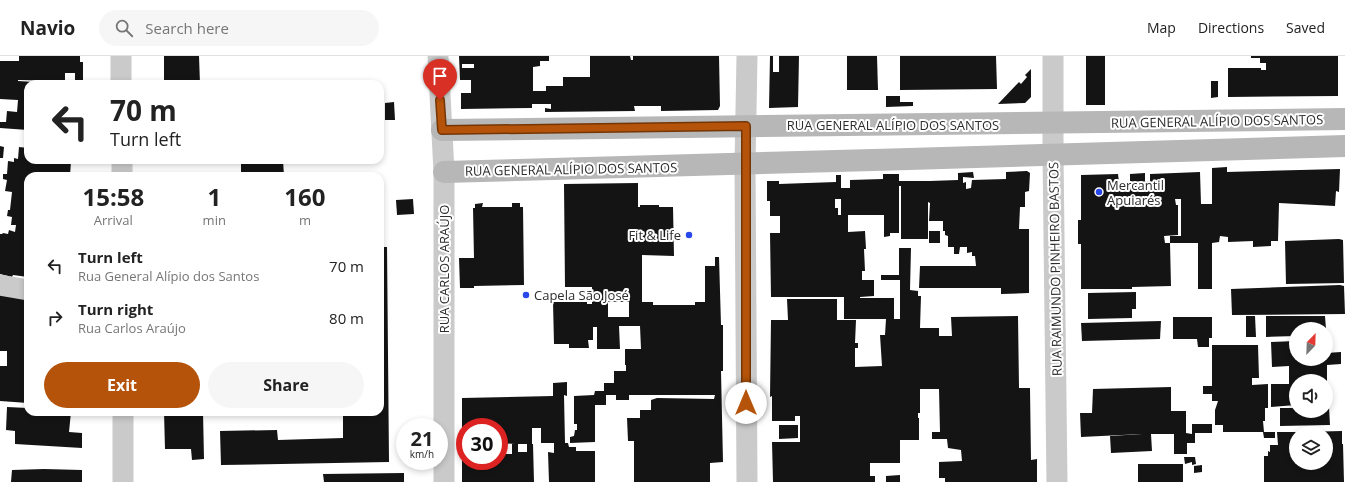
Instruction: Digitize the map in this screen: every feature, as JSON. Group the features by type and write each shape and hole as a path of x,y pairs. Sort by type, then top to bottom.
{"street":[{"path":"121,56 121,80"},
{"name":"RUA CARLOS ARAÚJO","path":"438,56 444,172 444,482"},
{"path":"747,56 745,165 747,482"},
{"name":"RUA RAIMUNDO PINHEIRO BASTOS","path":"1053,56 1057,482"},
{"name":"RUA GENERAL ALÍPIO DOS SANTOS","path":"442,130 1345,119"},
{"name":"RUA GENERAL ALÍPIO DOS SANTOS","path":"444,172 745,165 1053,154 1345,146"},
{"path":"0,285 24,289"},
{"path":"123,416 123,482"}],"building":[{"path":"19,56 80,56 80,62 83,62 83,80 75,80 75,73 65,73 65,80 18,80 24,81 24,130 0,128 0,122 6,122 7,111 17,112 18,100 0,99 0,61 19,61"},
{"path":"164,56 199,56 200,80 164,80"},
{"path":"459,56 549,56 549,61 540,61 540,66 533,67 533,91 546,91 546,86 563,86 563,77 590,77 590,56 630,56 631,60 633,60 633,56 719,56 720,106 718,110 661,111 661,106 634,106 635,111 545,112 545,108 551,109 551,104 532,104 532,108 461,109 461,93 471,93 471,80 460,80","holes":["462,64 474,64 474,68 462,68"]},
{"path":"770,56 773,56 773,72 779,72 779,56 799,56 798,107 769,108"},
{"path":"847,56 877,56 878,90 847,90"},
{"path":"900,56 996,56 997,89 900,90"},
{"path":"1086,56 1105,56 1105,105 1086,105"},
{"path":"1251,56 1338,56 1338,96 1228,97 1228,68 1261,68 1261,70 1266,70 1266,63 1260,63 1260,58 1251,58"},
{"path":"1031,69 1031,97 1025,103 998,104 1019,82 1021,84 1027,77 1025,75"},
{"path":"1211,81 1218,81 1218,97 1211,98"},
{"path":"886,96 900,96 900,102 913,102 913,106 886,107"},
{"path":"394,102 395,120 385,120 385,103"},
{"path":"0,146 4,147 3,158 0,158"},
{"path":"19,147 24,148 24,164 71,164 70,172 24,172 24,276 13,275 12,277 0,274 0,234 8,234 9,230 15,232 16,225 11,225 12,217 7,216 8,210 10,210 12,192 5,191 7,180 3,179 3,174 7,174 8,161 14,162 14,158 18,159"},
{"path":"241,164 283,164 284,172 241,172"},
{"path":"1227,167 1227,172 1340,169 1339,192 1336,191 1335,206 1279,203 1278,241 1271,241 1271,246 1253,247 1253,241 1228,242 1228,237 1220,236 1219,242 1212,243 1212,289 1198,289 1198,243 1170,243 1171,286 1132,287 1132,289 1081,289 1081,244 1078,244 1078,220 1081,220 1081,175 1118,174 1119,182 1130,182 1130,174 1145,173 1145,181 1150,181 1150,174 1200,172 1201,204 1212,204 1212,168","holes":["1175,199 1181,199 1181,236 1170,236 1170,243 1165,243 1164,236 1178,235 1178,205 1176,205"]},
{"path":"1027,171 1030,173 1029,191 1025,192 1025,207 1020,207 1019,229 1029,229 1029,293 1001,294 1001,288 919,288 920,266 976,266 975,256 972,256 972,252 967,253 967,247 960,247 959,254 954,254 954,247 948,247 948,236 945,235 945,231 943,231 943,221 929,221 930,203 928,202 928,239 901,239 901,186 899,186 899,233 890,233 890,236 884,237 884,215 848,215 848,232 865,231 865,271 862,271 862,280 874,280 874,296 860,298 894,298 894,319 844,319 844,297 771,297 770,233 780,233 780,216 770,216 770,201 767,201 767,181 779,181 779,184 836,182 836,175 841,175 841,188 850,188 850,180 883,179 883,174 899,174 899,181 930,181 958,180 958,173 973,172 974,178 963,177 963,183 966,182 966,189 971,188 972,180 1006,179 1006,172","holes":["835,199 841,199 841,215 838,215 838,208 835,208"]},
{"path":"638,183 638,207 640,207 640,205 659,205 659,207 673,207 674,256 642,255 642,302 653,302 653,305 695,305 695,302 705,302 705,266 715,266 715,257 719,257 721,325 723,325 723,371 721,371 723,462 710,463 710,482 634,482 634,441 628,441 627,418 640,418 640,410 651,410 651,400 657,398 714,399 715,395 629,395 629,400 616,400 616,395 606,395 606,405 595,405 595,442 570,443 570,437 574,436 575,430 577,430 577,424 574,424 574,396 594,395 595,391 604,391 604,383 614,383 614,371 626,371 625,349 641,349 640,326 619,326 620,349 597,349 597,327 593,327 593,340 588,340 589,348 569,348 569,344 554,344 553,302 587,302 587,304 592,304 592,287 565,287 564,184","holes":["608,302 629,302 629,317 608,317"]},
{"path":"413,199 414,214 397,215 396,200"},
{"path":"483,203 482,207 512,207 512,203 520,203 520,207 523,207 524,285 474,286 474,288 460,288 459,258 474,258 473,208 475,208 475,204"},
{"path":"929,231 940,231 940,243 929,243"},
{"path":"1343,240 1344,283 1286,284 1285,241"},
{"path":"384,247 387,247 389,462 221,465 220,431 277,430 278,440 343,438 343,416 384,416"},
{"path":"899,248 911,248 910,290 918,291 918,296 921,296 920,328 939,328 939,336 952,336 951,317 1018,316 1019,388 1030,388 1031,460 1037,459 1037,482 945,482 945,478 939,478 939,462 962,461 961,450 948,448 947,439 932,439 932,432 940,432 939,389 920,389 920,413 918,413 919,440 900,440 900,463 870,463 870,476 875,476 875,482 773,482 772,442 800,442 800,416 795,416 795,421 772,421 772,396 770,397 771,320 788,320 787,299 837,299 837,320 856,320 855,343 858,343 858,348 855,348 855,367 882,366 880,335 885,335 886,319 900,319 900,280 881,280 881,275 899,275"},
{"path":"1344,286 1345,314 1232,315 1231,289"},
{"path":"0,289 24,292 24,403 0,401 0,366 7,366 7,351 0,351"},
{"path":"1136,292 1136,309 1132,309 1132,318 1088,319 1088,293"},
{"path":"1246,316 1255,316 1256,337 1246,337"},
{"path":"1266,316 1325,316 1325,322 1289,322 1289,336 1266,337"},
{"path":"1173,317 1212,317 1212,338 1209,338 1209,347 1198,347 1197,339 1173,339"},
{"path":"1161,321 1160,339 1082,341 1081,323"},
{"path":"1289,341 1289,366 1272,367 1271,342"},
{"path":"1212,345 1258,345 1259,378 1252,378 1252,385 1268,384 1268,408 1265,408 1265,421 1263,421 1264,432 1223,432 1223,425 1215,425 1215,410 1218,401 1212,401 1212,394 1203,394 1203,386 1212,386"},
{"path":"1341,352 1341,364 1333,365 1333,353"},
{"path":"1289,366 1327,366 1327,374 1289,374"},
{"path":"567,382 567,396 564,395 565,443 568,443 569,447 576,447 576,451 595,451 595,482 549,482 548,452 554,453 554,443 541,443 541,428 532,428 534,482 462,482 462,470 508,470 508,454 512,454 512,444 515,444 508,444 508,418 462,418 462,398 553,396 553,383","holes":["518,444 527,444 527,452 518,452"]},
{"path":"1271,384 1289,384 1289,406 1271,407"},
{"path":"1171,387 1171,411 1186,411 1186,433 1192,434 1192,424 1212,424 1212,433 1195,433 1195,443 1187,443 1187,454 1174,454 1174,434 1151,434 1152,451 1111,453 1110,436 1142,434 1081,437 1080,413 1092,413 1093,389"},
{"path":"7,407 24,408 24,416 71,416 69,432 82,433 82,448 15,444 15,431 6,430"},
{"path":"1280,408 1289,408 1289,418 1330,418 1330,425 1280,426"},
{"path":"164,416 203,416 204,459 192,460 191,449 165,449"},
{"path":"779,425 798,425 798,438 779,439"},
{"path":"1333,431 1342,431 1344,482 1264,482 1264,456 1268,456 1268,451 1270,452 1270,445 1278,445 1277,432 1289,432 1289,470 1333,470"},
{"path":"1263,432 1275,432 1275,438 1264,438"},
{"path":"1184,457 1195,457 1196,464 1192,465 1192,462 1185,464"},
{"path":"1138,464 1183,464 1183,482 1138,482"},
{"path":"1202,465 1202,472 1194,473 1194,466"},
{"path":"12,470 82,470 82,482 11,482"},
{"path":"404,473 404,482 324,482 323,474"},
{"path":"900,475 900,482 886,482 886,476"}],"place":[{"name":"Mercantil Apuiarés","path":"1099,192"},
{"name":"Fit & Life","path":"689,235"},
{"name":"Capela São José","path":"526,295"}],"route":[{"path":"440,100 442,130 746,126 746,403"}]}
